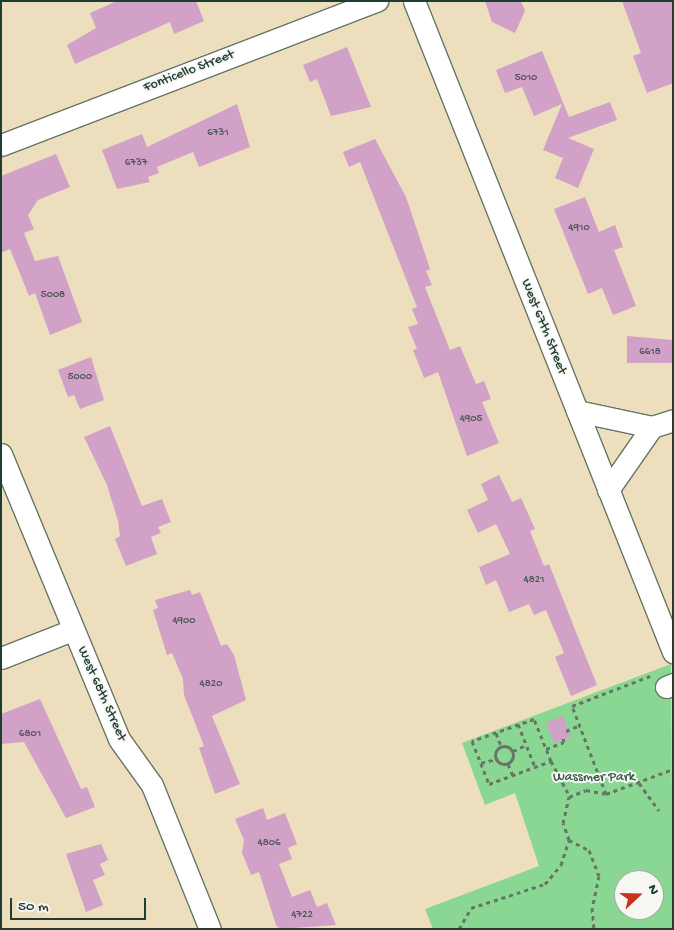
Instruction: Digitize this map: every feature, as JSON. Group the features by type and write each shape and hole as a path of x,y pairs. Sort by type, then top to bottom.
{"street":[{"name":"Fonticello Street","path":"1,145 377,1"},
{"name":"West 67th Street","path":"414,1 673,652"},
{"path":"577,410 652,428"},
{"path":"608,490 652,428 673,420"},
{"name":"West 68th Street","path":"1,454 72,630 119,739 152,785 210,929"},
{"path":"1,658 72,630"}],"path":[{"path":"606,794 572,706 665,682"},
{"path":"459,929 472,908 544,884 561,865 569,840 564,822 570,797 551,761 534,719 472,741 490,784 551,761"},
{"path":"518,724 535,767"},
{"path":"566,731 580,725"},
{"path":"496,733 501,746 496,759"},
{"path":"546,749 564,742 563,738"},
{"path":"513,776 508,764 513,751 526,745"},
{"path":"501,746 513,751"},
{"path":"481,763 496,759 508,764"},
{"path":"570,797 586,790 606,794 673,769"},
{"path":"639,783 658,811"},
{"path":"569,840 589,850 598,876 592,908 594,929"}],"green space":[{"name":"Wassmer Park","path":"671,664 673,929 433,929 425,909 539,866 515,793 485,805 462,743"}],"building":[{"path":"117,1 196,1 204,21 174,34 170,22 75,64 67,45 96,28 90,13"},
{"path":"485,1 521,1 525,11 515,33 492,22"},
{"path":"622,1 673,1 673,83 647,93 633,56 641,53"},
{"path":"347,47 371,107 331,116 317,79 310,82 303,65"},
{"path":"542,51 569,117 610,102 617,120 568,138 594,149 578,188 555,178 563,158 543,150 562,104 534,116 522,87 505,93 496,70"},
{"path":"237,104 250,147 199,167 193,152 157,167 159,173 148,177 150,182 117,189 102,150 142,134 147,147"},
{"path":"375,139 406,197 430,269 426,271 432,285 425,287 450,350 460,346 476,384 484,381 491,399 482,402 499,443 467,456 438,372 424,378 413,350 417,349 408,327 418,324 412,309 417,307 360,162 349,167 343,152"},
{"path":"56,154 70,187 38,200 28,215 34,229 24,233 35,261 58,256 82,322 50,335 35,293 29,296 10,249 1,253 1,176"},
{"path":"585,197 599,232 615,225 623,247 614,250 636,306 613,315 602,288 588,294 554,209"},
{"path":"627,336 673,340 673,363 627,363"},
{"path":"91,357 104,400 80,409 74,395 68,397 58,370"},
{"path":"110,426 142,506 162,499 171,522 158,527 161,533 151,537 157,554 126,566 115,539 120,536 118,521 107,485 84,437"},
{"path":"499,475 512,502 521,498 535,529 530,531 544,566 549,564 597,685 571,696 555,657 564,653 546,610 534,615 529,604 509,612 496,580 486,585 479,567 510,554 496,524 478,533 467,510 488,500 481,484"},
{"path":"190,590 192,595 200,592 221,646 227,644 234,655 246,700 212,716 240,784 215,794 199,748 204,746 184,695 183,679 172,653 167,655 153,610 158,608 155,600"},
{"path":"40,699 81,789 87,787 95,807 66,818 24,742 1,744 1,714"},
{"path":"563,716 571,737 554,743 546,723"},
{"path":"263,808 267,820 285,813 297,844 288,848 292,859 279,864 292,897 310,890 317,907 327,903 336,925 280,929 276,925 259,872 251,875 242,853 244,840 235,819"},
{"path":"101,844 108,860 100,864 105,875 93,880 103,905 86,912 66,854"}]}
